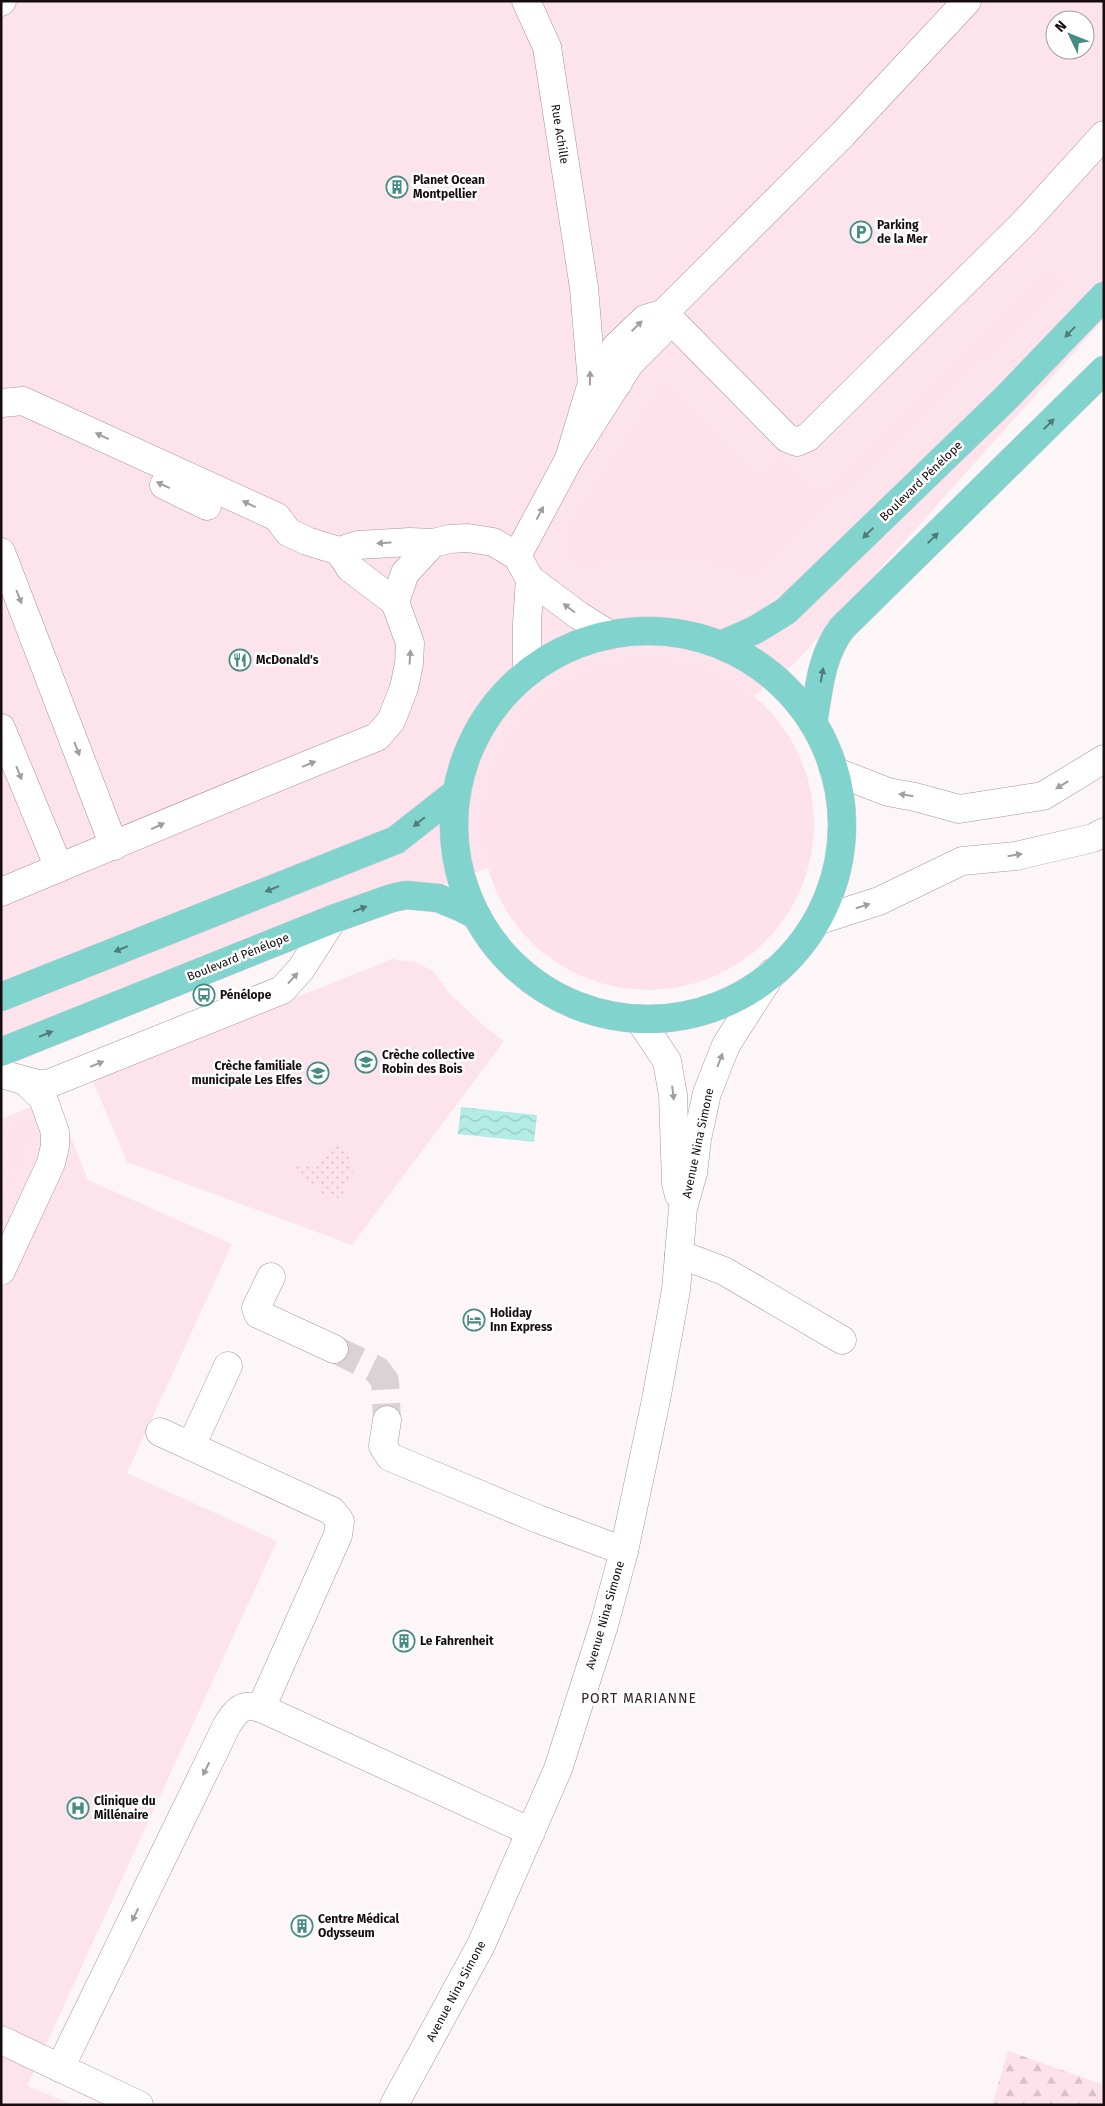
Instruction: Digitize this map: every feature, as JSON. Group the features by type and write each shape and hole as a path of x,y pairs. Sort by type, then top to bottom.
{"main road":[{"name":"Boulevard Pénélope","path":"721,645 755,630 786,611 1005,399 1104,296"},
{"path":"813,723 825,657 832,641 842,628 1104,370"},
{"path":"638,631 694,636 721,645 752,661 780,682 813,723 825,744 838,787 841,838 837,878 816,921 796,949 772,973 728,1001 678,1016 639,1019 614,1016 586,1008 559,997 534,982 512,963 492,941 477,916 461,877 454,834 457,792 464,764 474,738 495,707 527,673 566,649 610,635 638,631"},
{"path":"1,997 396,840 457,792"},
{"name":"Boulevard Pénélope","path":"1,1052 372,904 406,895 438,898 477,916"}],"street":[{"name":"Rue Achille","path":"526,1 547,47 581,270 592,383 569,459"},
{"path":"527,673 524,567 569,459 630,363 660,334 664,313 843,134 967,1"},
{"path":"664,313 787,438 797,442 808,437 1024,223 1104,135"},
{"path":"1,403 23,401 277,517 288,532 307,541 339,551 358,545 410,542 433,544 450,539 468,538 493,542 578,615 610,635"},
{"path":"1,409 208,506"},
{"path":"394,602 405,573 433,544"},
{"path":"1,892 377,737 391,721 404,688 409,664 410,643 394,602 350,568 339,551"},
{"path":"1,552 114,846"},
{"path":"1,728 59,868"},
{"path":"834,771 888,792 959,808 1043,796 1104,759"},
{"path":"816,921 879,901 962,861 1016,856 1093,838 1104,832"},
{"path":"13,1077 38,1084 48,1084 282,990 301,969 333,919"},
{"name":"Avenue Nina Simone","path":"394,2105 481,1945 558,1769 604,1625 624,1551 656,1400 676,1290 683,1208 693,1173 697,1139 707,1093 726,1045 772,973"},
{"name":"Avenue Nina Simone","path":"639,1019 667,1061 673,1095 676,1183 683,1208"},
{"path":"1,1271 51,1163 55,1146 55,1132 43,1098 13,1077"},
{"path":"679,1254 724,1272 842,1340"},
{"path":"271,1277 256,1308 258,1314 334,1350"},
{"path":"191,1446 228,1366"},
{"path":"387,1420 383,1446 390,1457 538,1519 624,1551"},
{"path":"160,1432 332,1511 340,1521 338,1535 260,1708"},
{"path":"60,2068 236,1711 249,1705 260,1708 531,1832"},
{"path":"1,2040 139,2105"}],"shaded area":[{"path":"1,1 1104,1 1104,319 795,663 754,696 717,673 518,722 500,750 488,781 483,811 483,836 488,868 1,1046"},
{"path":"392,959 415,962 433,971 448,992 484,1026 504,1041 352,1245 127,1162 92,1079"},
{"name":"Clinique du Millénaire","path":"55,1098 88,1180 232,1244 127,1473 277,1541 27,2086 74,2105 1,2105 1,1119"}],"green space":[{"path":"1051,267 1066,283 752,579 732,569 680,558 620,558 581,570 570,560 566,529 664,378 756,476 777,455 821,493"},
{"path":"648,658 680,662 711,671 740,686 765,707 786,732 801,761 810,792 814,824 810,856 801,887 786,916 765,941 740,962 711,977 680,986 648,990 616,986 585,977 556,962 531,941 510,916 495,887 486,856 482,824 486,792 495,761 510,732 531,707 556,686 585,671 616,662"},
{"path":"34,1118 36,1123 19,1168 5,1161 1,1150 1,1131"},
{"path":"337,1146 347,1152 353,1168 352,1178 340,1198 324,1196 319,1187 294,1174 296,1164 316,1166 324,1160 328,1149"},
{"path":"1,1168 17,1176 1,1210"},
{"path":"1008,2051 1104,2085 1104,2105 992,2105"}],"water":[{"path":"461,1107 537,1115 534,1142 458,1134"}],"tunnel":[{"path":"334,1349 377,1370 385,1381 387,1420"}],"place":[{"name":"Planet Ocean Montpellier","path":"397,187"},
{"name":"Parking de la Mer","path":"861,232"},
{"name":"McDonald's","path":"240,660"},
{"name":"Pénélope","path":"204,995"},
{"name":"Crèche collective Robin des Bois","path":"366,1062"},
{"name":"Crèche familiale municipale Les Elfes","path":"318,1073"},
{"name":"Holiday Inn Express","path":"474,1320"},
{"name":"Le Fahrenheit","path":"404,1641"},
{"name":"Clinique du Millénaire","path":"78,1808"},
{"name":"Centre Médical Odysseum","path":"302,1926"}],"district":[{"name":"PORT MARIANNE","path":"639,1698"}]}
